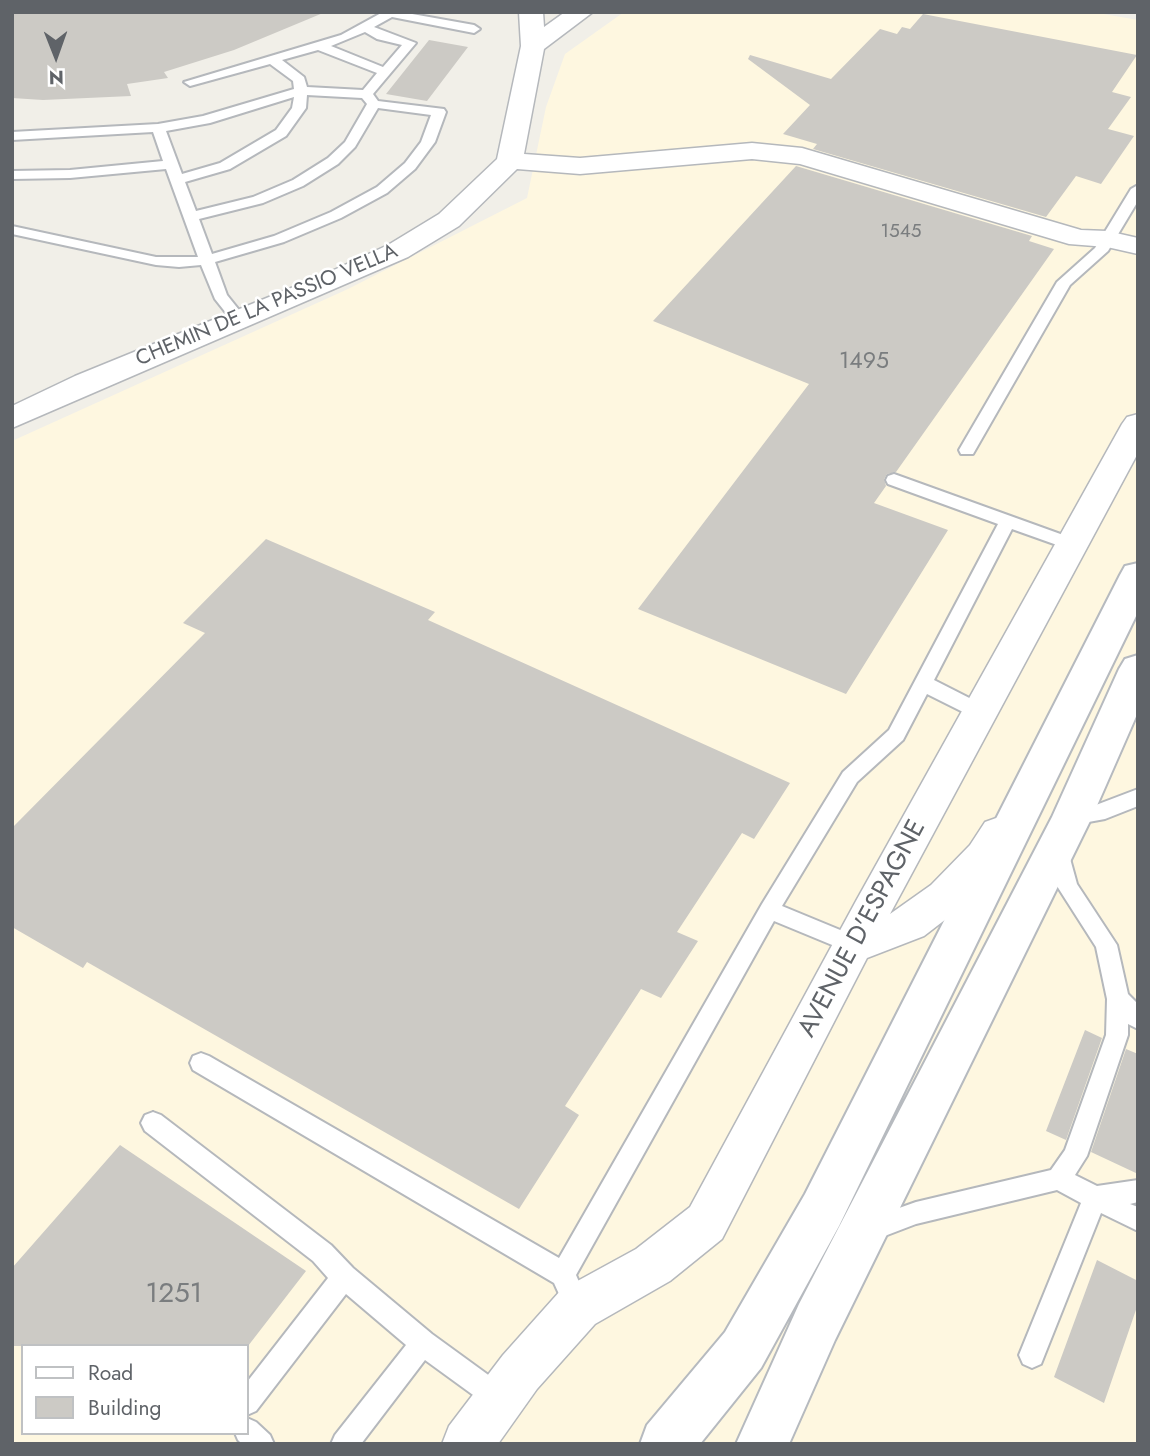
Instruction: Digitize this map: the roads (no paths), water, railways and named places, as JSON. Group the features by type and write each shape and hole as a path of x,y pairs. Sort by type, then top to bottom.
{"main road":[{"path":"666,1444 743,1350 822,1210 1138,575"},
{"path":"762,1444 817,1322 1065,831 1138,669"}],"street":[{"path":"531,12 533,46 510,161 580,166 752,151 802,156 1096,243 1138,246"},
{"path":"533,46 580,12"},
{"name":"CHEMIN DE LA PASSIO VELLA","path":"12,418 86,383 398,251 449,220 510,161"},
{"path":"1096,243 1138,267"},
{"name":"AVENUE D'ESPAGNE","path":"467,1444 506,1405 570,1290 653,1265 706,1223 1138,424"},
{"path":"854,945 910,924 945,897 984,856 1039,770"}],"lane":[{"path":"190,82 320,46 366,28 392,13 474,29"},
{"path":"191,217 258,200 298,183 333,161 350,144 385,72 410,43 381,36 366,28"},
{"path":"320,46 385,72"},
{"path":"178,180 225,166 281,133 299,108 301,91 299,80 272,59"},
{"path":"12,135 57,135 158,128 205,120 301,91 370,99 439,112 428,142 410,166 382,190 336,215 279,239 207,260 179,263 156,261 12,230"},
{"path":"158,128 220,296 239,320"},
{"path":"12,174 70,174 172,164"},
{"path":"967,450 1065,282 1138,189"},
{"path":"894,480 1071,544"},
{"path":"201,1063 570,1290 769,910 850,777 896,735 1008,521"},
{"path":"925,684 980,712"},
{"path":"863,1232 916,1213 1058,1179 1075,1156 1117,1035 1118,999 1106,945 1067,886 1065,831 1098,813 1138,797"},
{"path":"769,910 854,945"},
{"path":"1118,999 1138,1019"},
{"path":"153,1123 322,1253 344,1277 423,1343 506,1405"},
{"path":"1058,1179 1138,1220"},
{"path":"1095,1198 1138,1191"},
{"path":"1032,1355 1095,1198"},
{"path":"248,1401 344,1277"},
{"path":"344,1444 423,1343"}],"railway":[{"path":"1131,12 1138,13"}]}
